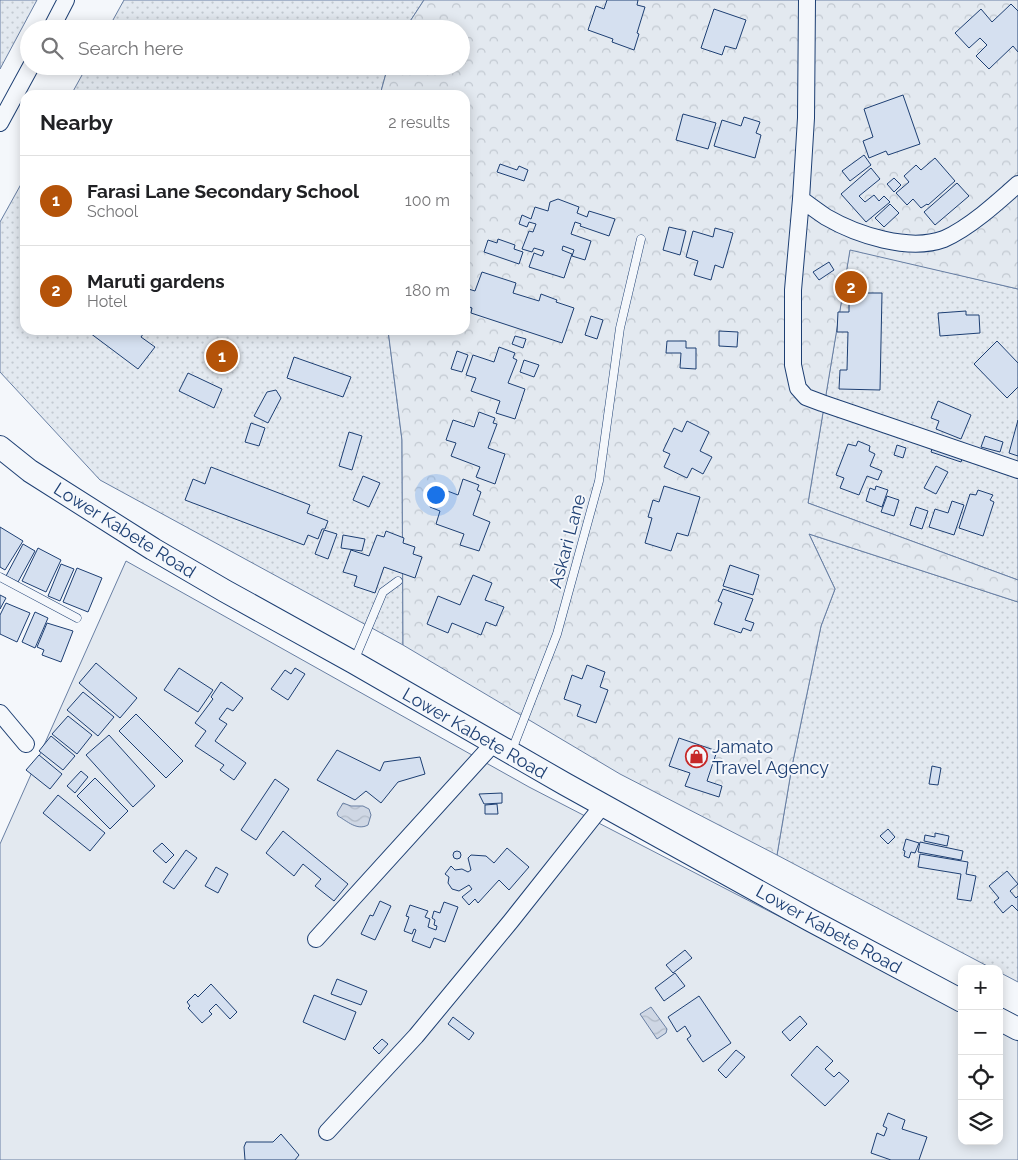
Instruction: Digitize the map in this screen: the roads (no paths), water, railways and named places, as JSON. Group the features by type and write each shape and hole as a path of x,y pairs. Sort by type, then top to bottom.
{"main road":[{"name":"Lower Kabete Road","path":"0,447 30,471 225,592 353,662 501,749 810,920 958,999"},
{"path":"1003,1021 1018,1029"}],"street":[{"path":"55,20 66,0"},
{"path":"807,0 806,118 793,290 793,365 798,388 806,397 822,403 1018,470"},
{"path":"0,123 26,75"},
{"path":"801,199 826,217 851,230 894,242 923,244 943,239 953,234 979,217 1018,184"},
{"path":"0,713 26,744"},
{"path":"316,938 501,749"},
{"path":"327,1132 416,1036 512,920 603,805"}],"lane":[{"name":"Askari Lane","path":"501,749 557,634 599,481 620,328 641,239"},
{"path":"0,577 76,618"},
{"path":"353,662 383,592 398,581"}],"water":[{"path":"343,803 351,806 363,806 369,809 371,815 368,825 364,827 356,826 338,816 337,813"},
{"path":"651,1007 667,1029 666,1033 657,1039 640,1014"}],"place":[{"name":"Maruti gardens","path":"851,287"},
{"name":"Farasi Lane Secondary School","path":"222,356"},
{"name":"Jamato Travel Agency","path":"696,756"}]}
